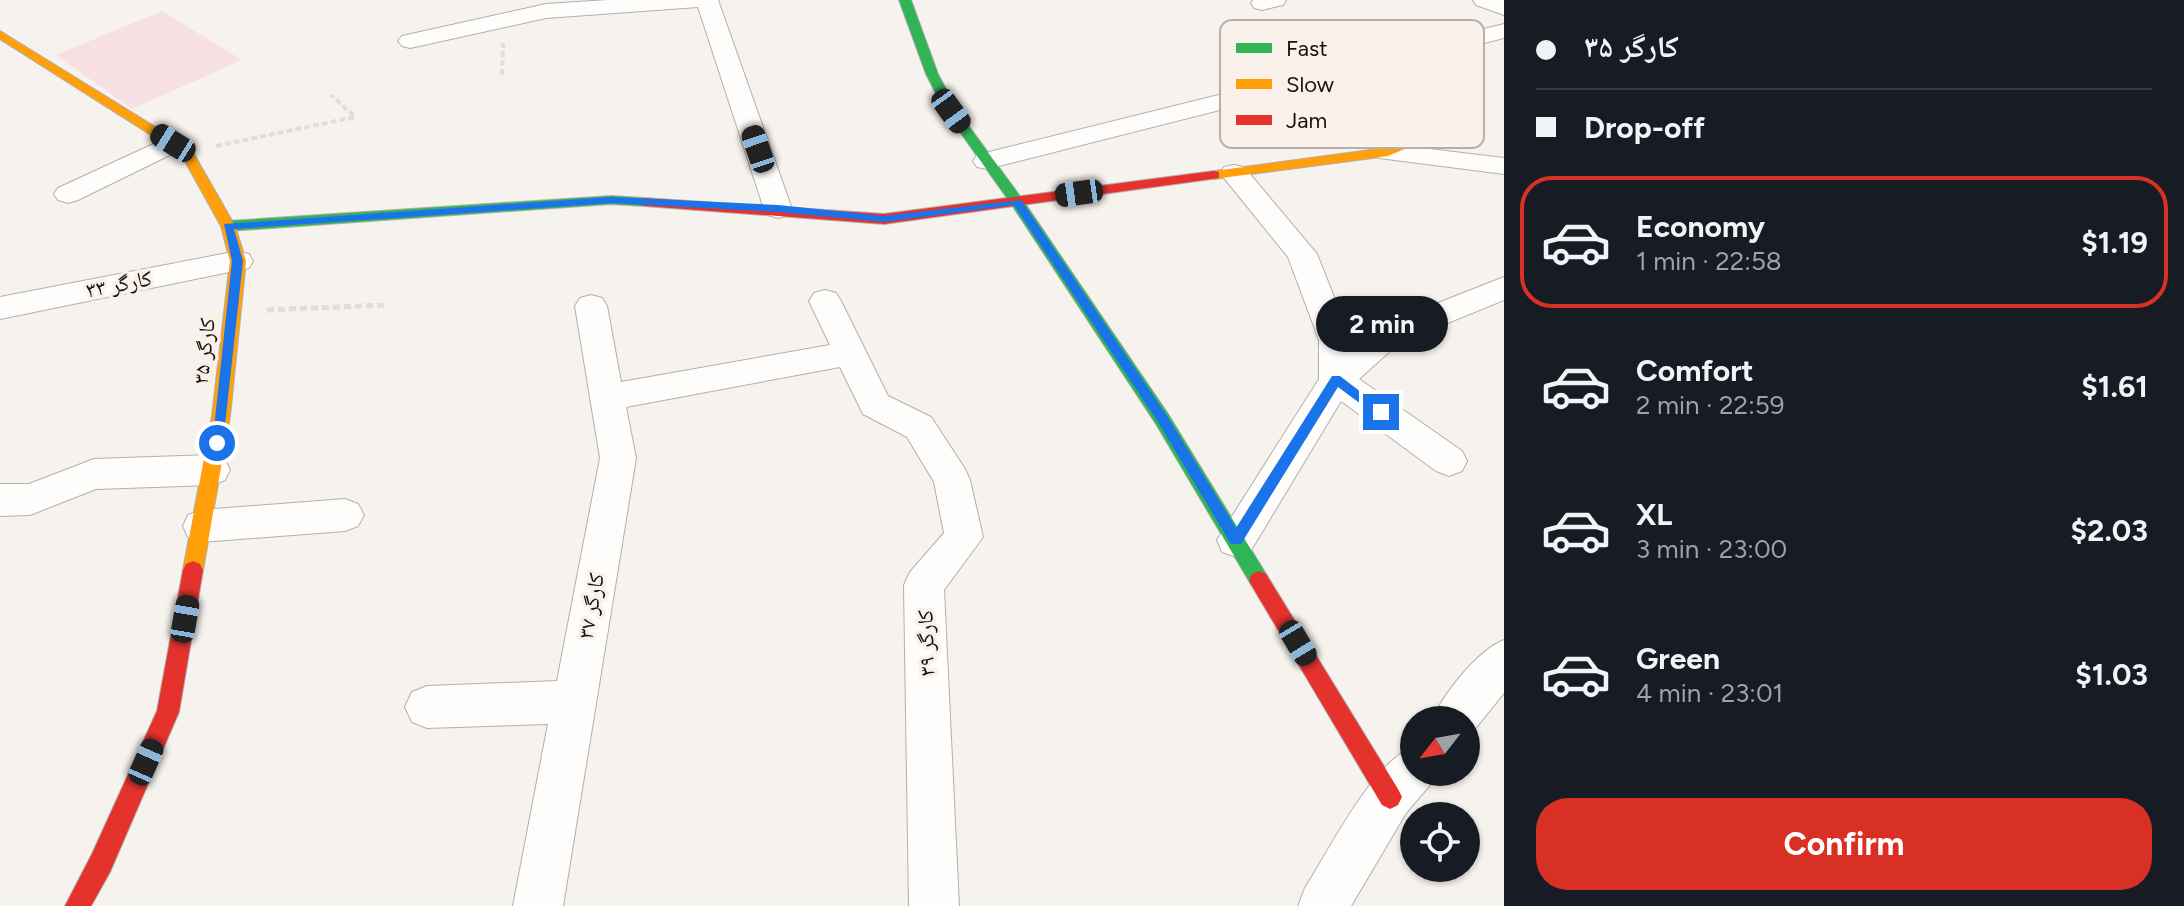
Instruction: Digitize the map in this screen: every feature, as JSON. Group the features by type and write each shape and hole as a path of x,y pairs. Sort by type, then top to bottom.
{"street":[{"path":"410,41 546,11 706,0 778,209"},
{"path":"905,0 932,74 951,111 1017,202 1162,419 1236,540 1400,780"},
{"path":"1484,0 1504,8"},
{"path":"1484,36 1504,31"},
{"name":"کارگر ۳۵","path":"0,34 180,148 228,226 238,261 212,470 168,712 101,863 77,906"},
{"path":"987,161 1220,102"},
{"path":"68,194 180,148"},
{"path":"1388,152 1397,148"},
{"path":"228,226 611,200 778,209 884,219 1388,152 1504,166"},
{"path":"1234,173 1302,254 1335,340 1336,380"},
{"name":"کارگر ۳۳","path":"0,308 238,261"},
{"path":"1236,540 1336,380 1388,335 1504,288"},
{"name":"کارگر ۳۹","path":"825,301 875,405 919,427 952,480 964,537 924,585 934,906"},
{"name":"کارگر ۳۷","path":"538,906 618,458 591,306"},
{"path":"607,398 850,353"},
{"path":"1336,380 1449,461"},
{"path":"0,500 30,499 94,474 212,470"},
{"path":"202,526 345,515"},
{"path":"1466,706 1504,660"},
{"path":"427,707 575,702"},
{"path":"1323,906 1400,786"}],"path":[{"path":"502,75 503,22"},
{"path":"180,148 355,117 331,95"},
{"path":"232,312 386,305"}],"shaded area":[{"path":"162,11 242,60 132,109 56,55"}],"traffic: fast":[{"path":"905,0 932,74 951,111 1017,202 1162,419 1259,580"},
{"path":"228,226 611,200 644,202"}],"traffic: slow":[{"path":"0,34 186,152 228,226 238,261 221,416 193,570"},
{"path":"1214,175 1388,152 1397,148"}],"traffic: jam":[{"path":"644,202 884,219 1214,175"},
{"path":"77,906 101,863 168,712 193,570"},
{"path":"1259,580 1390,797"}],"route":[{"path":"217,443 238,261 228,226 611,200 778,209 884,219 1017,202 1162,419 1236,540 1336,380 1381,412"}]}
